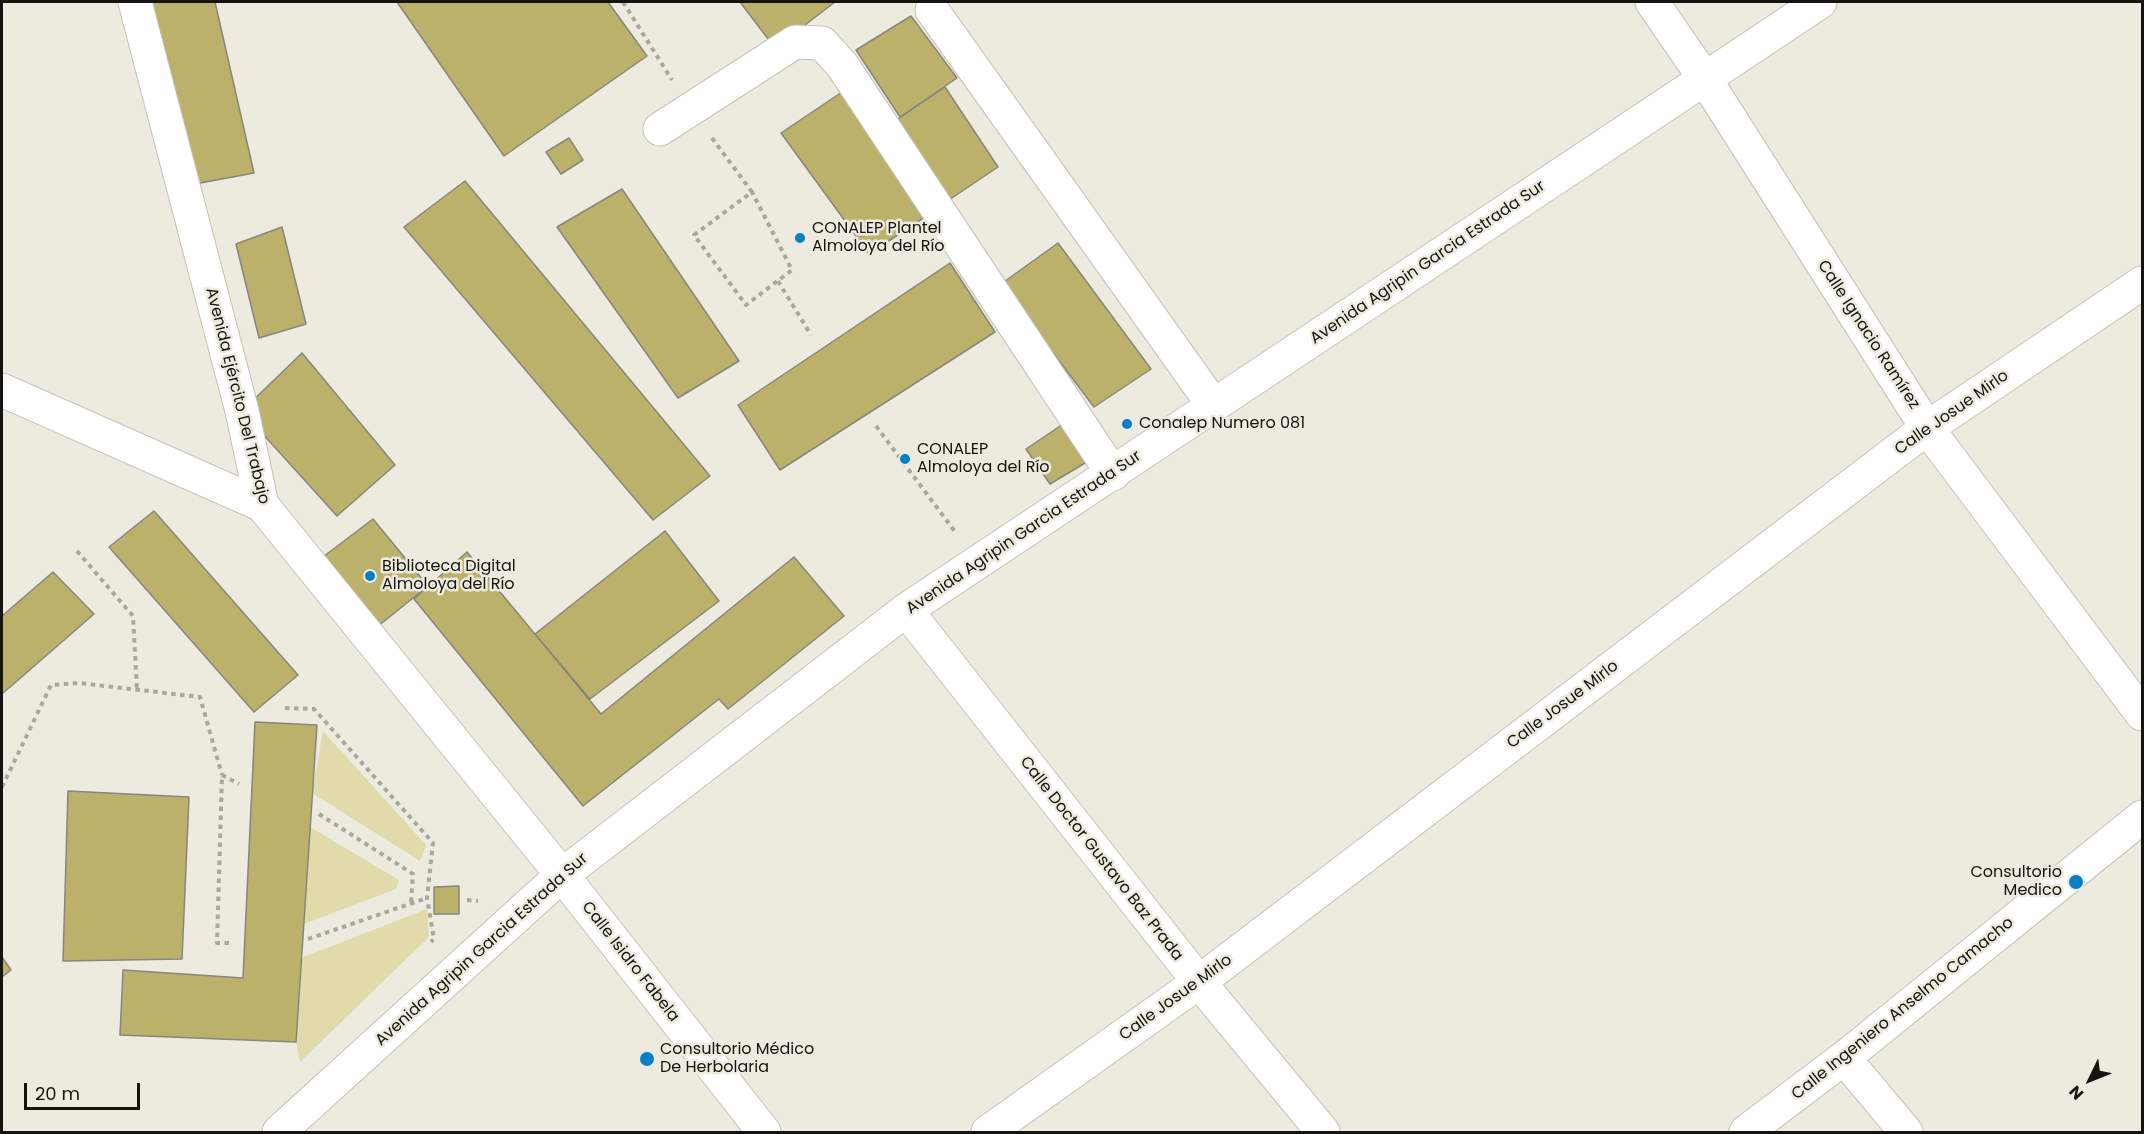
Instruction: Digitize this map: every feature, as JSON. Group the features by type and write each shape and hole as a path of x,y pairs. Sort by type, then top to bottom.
{"street":[{"name":"Avenida Ejército Del Trabajo","path":"135,2 242,411 262,505 562,875"},
{"name":"Calle Ignacio Ramírez","path":"1652,2 1705,79 1927,428 2142,714"},
{"name":"Avenida Agripin Garcia Estrada Sur","path":"279,1132 562,875 906,610 1820,2"},
{"path":"932,10 1214,406"},
{"path":"660,129 795,42 822,43 842,65 1113,474"},
{"name":"Calle Josue Mirlo","path":"988,1132 1199,982 1927,428 2142,283"},
{"path":"2,390 262,505"},
{"name":"Calle Doctor Gustavo Baz Prada","path":"906,610 1199,982 1323,1132"},
{"name":"Calle Ingeniero Anselmo Camacho","path":"1746,1132 1844,1058 2142,816"},
{"name":"Calle Isidro Fabela","path":"562,875 764,1132"},
{"path":"1844,1058 1906,1132"}],"path":[{"path":"623,2 691,110 752,192 792,270 746,305 694,235 752,192"},
{"path":"778,281 812,335"},
{"path":"876,426 978,562"},
{"path":"77,551 133,616 137,690"},
{"path":"2,787 51,685 79,683 200,697 222,775 217,943 229,943"},
{"path":"285,708 314,709 433,843 427,898 308,939"},
{"path":"222,775 239,784"},
{"path":"319,814 413,874 411,903"}],"shaded area":[{"path":"323,731 426,845 420,861 312,793"},
{"path":"310,827 399,880 396,889 304,924"},
{"path":"427,909 429,937 300,1062 296,1042 301,958"}],"building":[{"path":"135,2 215,2 254,173 184,186"},
{"path":"397,2 608,2 647,56 504,156"},
{"path":"740,2 835,2 775,48"},
{"path":"911,16 957,78 900,117 856,50"},
{"path":"945,87 998,167 946,202 895,121"},
{"path":"842,92 928,215 869,254 781,133"},
{"path":"569,138 583,160 561,174 546,152"},
{"path":"465,181 710,476 653,520 404,227"},
{"path":"622,189 739,361 678,398 557,227"},
{"path":"282,227 306,324 259,338 236,244"},
{"path":"1058,243 1151,369 1094,407 1001,284"},
{"path":"950,263 995,332 780,470 738,405"},
{"path":"302,353 395,465 337,516 242,411"},
{"path":"1075,416 1100,454 1050,484 1026,449"},
{"path":"154,511 298,675 254,712 109,547"},
{"name":"Biblioteca Digital Almoloya del Río","path":"373,519 428,586 367,635 311,566"},
{"path":"665,531 719,601 590,699 535,634"},
{"path":"467,552 601,714 794,557 844,616 728,709 719,699 583,806 414,599"},
{"path":"53,572 94,614 2,694 2,616"},
{"path":"255,722 317,725 296,1042 120,1035 123,970 243,978"},
{"path":"68,791 189,797 182,959 63,961"},
{"path":"459,886 459,914 434,914 434,887"},
{"path":"2,957 11,970 2,977"}],"place":[{"name":"CONALEP Plantel Almoloya del Río","path":"800,238"},
{"name":"Conalep Numero 081","path":"1127,424"},
{"name":"CONALEP Almoloya del Río","path":"905,459"},
{"name":"Biblioteca Digital Almoloya del Río","path":"370,576"},
{"name":"Consultorio Medico","path":"2076,882"},
{"name":"Consultorio Médico De Herbolaria","path":"647,1059"}]}
